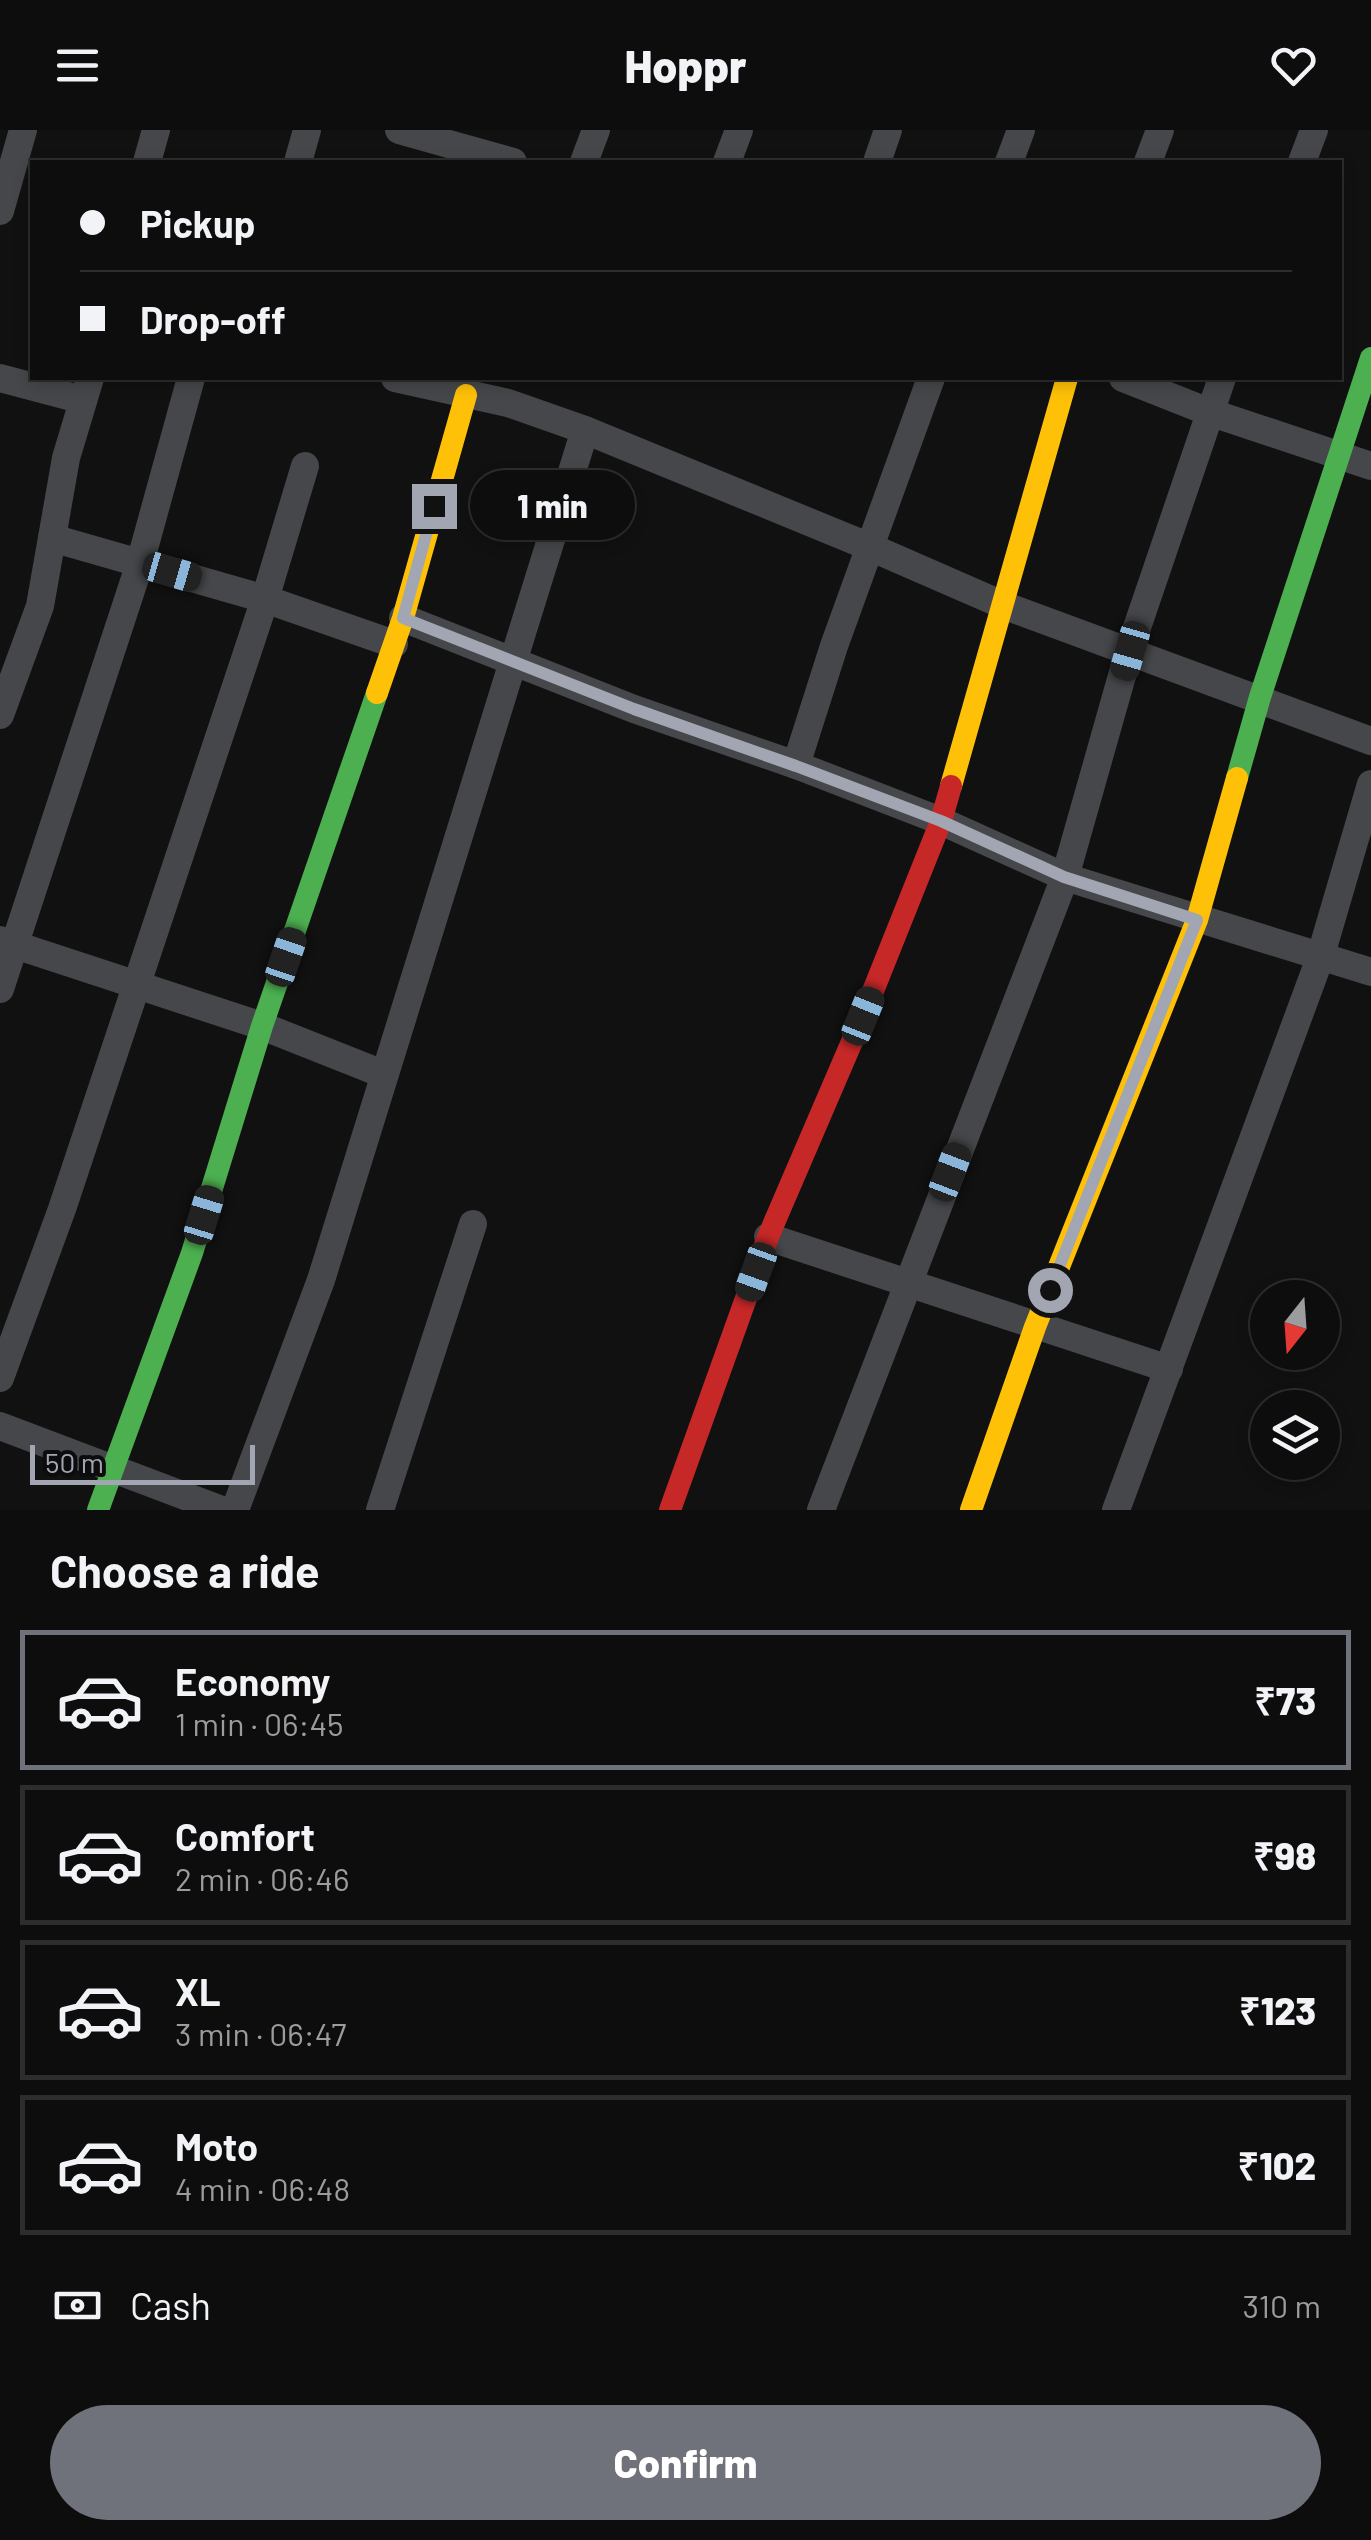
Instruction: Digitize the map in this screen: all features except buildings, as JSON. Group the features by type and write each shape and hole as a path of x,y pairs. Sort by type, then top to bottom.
{"street":[{"path":"0,211 24,130"},
{"path":"148,160 156,130"},
{"path":"299,160 307,130"},
{"path":"398,130 505,160"},
{"path":"585,160 596,130"},
{"path":"728,160 739,130"},
{"path":"878,160 888,130"},
{"path":"1010,160 1021,130"},
{"path":"1149,160 1160,130"},
{"path":"1303,160 1314,130"},
{"path":"971,1510 1035,1327 1197,920 1260,698 1371,358"},
{"path":"0,378 86,389 66,458 40,606 0,714"},
{"path":"0,989 6,941 140,563 190,380"},
{"path":"403,380 466,395 512,390 585,430 1003,606 1371,741"},
{"path":"796,766 834,646 929,380"},
{"path":"670,1510 768,1238 941,821 1066,380"},
{"path":"1128,380 1208,412 1371,466"},
{"path":"822,1510 1064,877 1130,651 1221,380"},
{"path":"98,1510 192,1253 262,1026 398,631 466,395"},
{"path":"235,1510 321,1280 585,430"},
{"path":"0,1378 50,1242 266,598 305,466"},
{"path":"52,538 514,661 941,821 1064,877 1371,972"},
{"path":"1116,1510 1320,958 1371,784"},
{"path":"6,941 262,1026 383,1074"},
{"path":"380,1510 473,1224"},
{"path":"768,1238 1169,1369"},
{"path":"0,1426 222,1510"}],"traffic: fast":[{"path":"1237,778 1371,358"},
{"path":"98,1510 192,1253 262,1026 377,693"}],"traffic: slow":[{"path":"951,786 1066,380"},
{"path":"377,693 403,618 466,395"},
{"path":"971,1510 1035,1327 1197,920 1237,778"}],"traffic: jam":[{"path":"670,1510 768,1237 863,1016 941,821 951,786"}],"route":[{"path":"434,506 403,618 634,709 941,821 1064,877 1197,920 1050,1290"}]}
